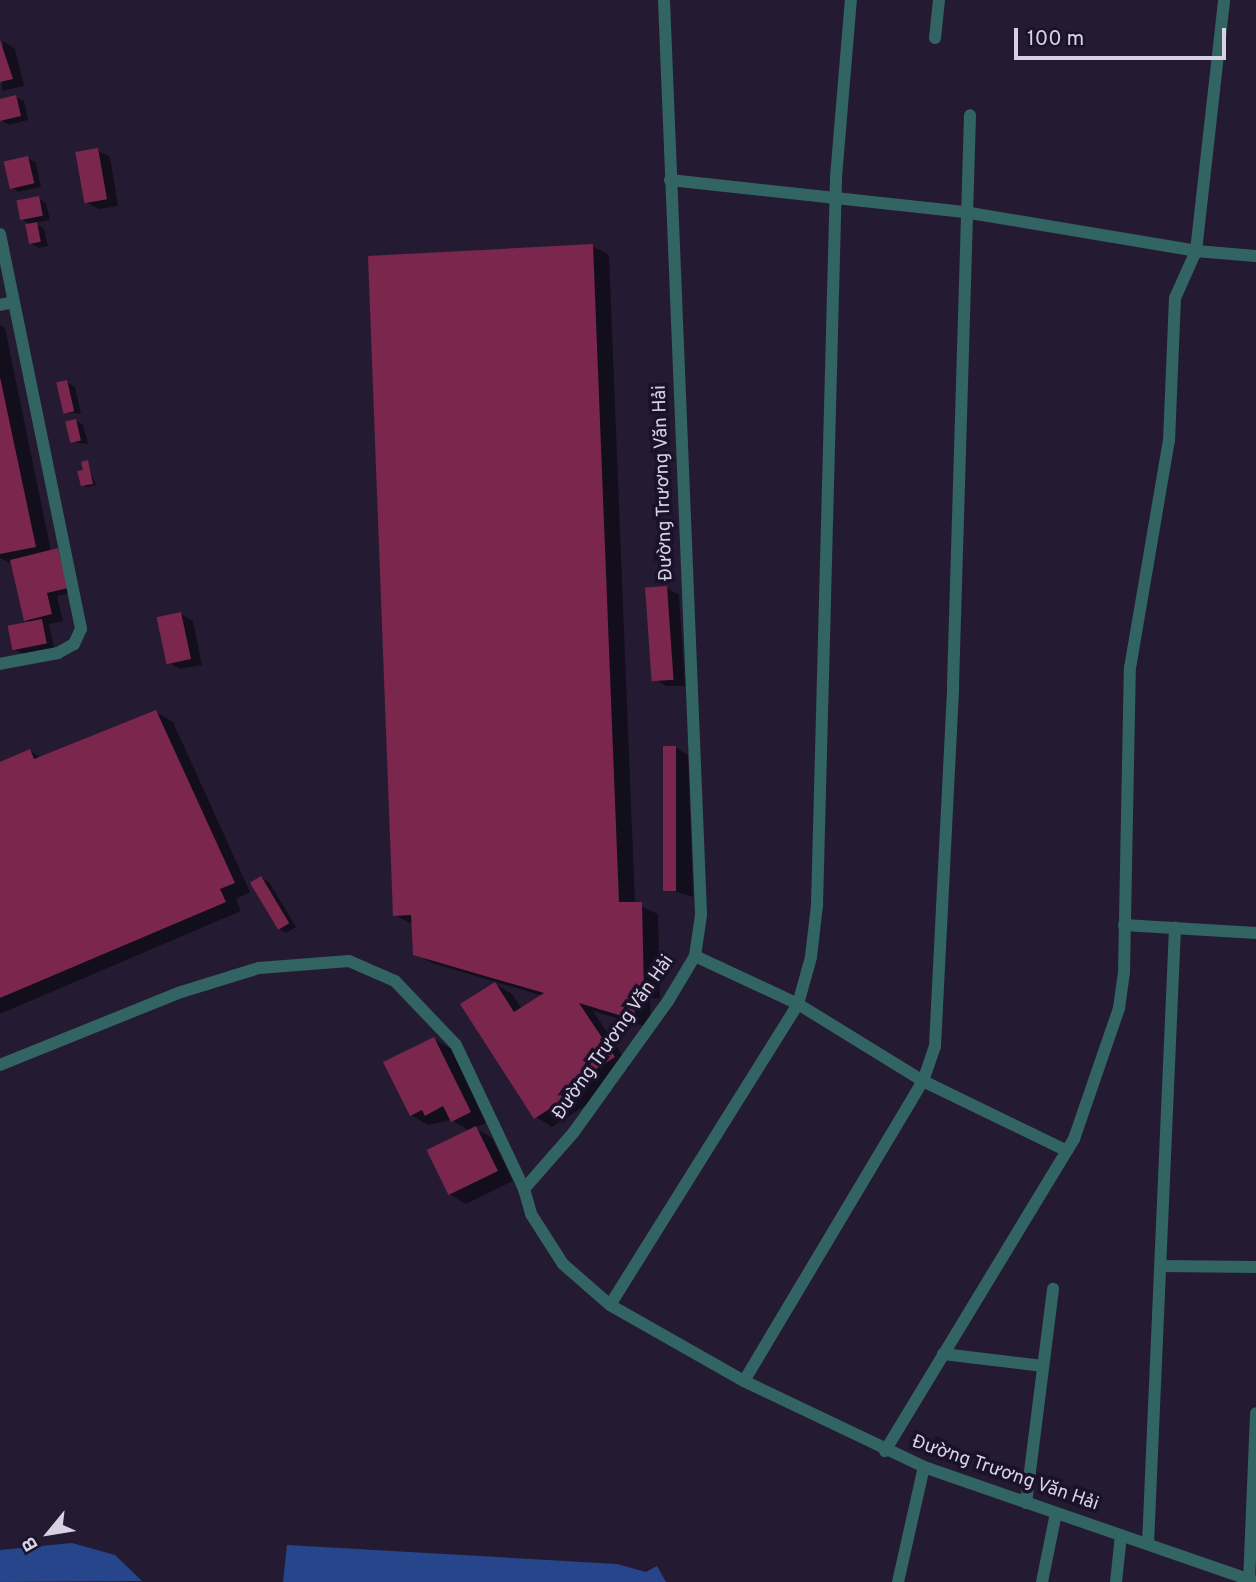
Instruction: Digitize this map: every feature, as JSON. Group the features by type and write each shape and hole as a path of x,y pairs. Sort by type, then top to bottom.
{"street":[{"name":"Đường Trương Văn Hải","path":"664,0 701,915 695,956 587,1113 524,1189 531,1213 563,1264 610,1305 744,1381 885,1451 924,1467 1251,1581"},
{"path":"610,1305 799,1004 817,905 835,197 843,46 851,0"},
{"path":"935,38 939,0"},
{"path":"885,1451 1066,1151 1099,1077 1119,1009 1124,925 1129,667 1169,441 1175,298 1196,251 1224,0"},
{"path":"744,1381 923,1082 936,1031 953,685 964,212 970,115"},
{"path":"670,180 964,212 1196,251 1256,256"},
{"path":"0,234 81,629 74,644 58,653 0,664"},
{"path":"0,304 14,302"},
{"path":"1124,925 1256,933"},
{"path":"1148,1544 1175,928"},
{"path":"695,956 799,1004 923,1082 1066,1151"},
{"path":"0,1065 178,993 259,968 349,961 395,981 456,1045 498,1126 524,1189"},
{"path":"1162,1266 1256,1267"},
{"path":"1026,1503 1053,1289"},
{"path":"943,1354 1043,1366"},
{"path":"1251,1581 1256,1413"},
{"path":"898,1582 924,1467"},
{"path":"1042,1582 1056,1513"},
{"path":"1116,1582 1121,1535"}],"water":[{"path":"72,1543 115,1555 142,1581 0,1582 0,1550"},
{"path":"287,1545 617,1564 646,1572 657,1566 666,1582 283,1582"}],"building":[{"path":"0,40 13,79 0,82"},
{"path":"16,95 21,116 0,121 0,99"},
{"path":"98,148 107,199 84,203 75,152"},
{"path":"28,156 34,183 10,189 4,162"},
{"path":"39,196 43,216 20,220 16,200"},
{"path":"37,222 41,242 29,244 25,224"},
{"path":"593,244 619,902 642,902 644,990 634,990 635,1020 579,1003 615,1057 596,1069 600,1076 534,1119 460,1004 495,982 514,1012 544,993 413,955 411,915 393,916 368,256"},
{"path":"0,377 36,547 0,554"},
{"path":"67,380 74,411 63,414 56,382"},
{"path":"76,419 81,440 70,443 65,421"},
{"path":"88,460 93,484 81,486 77,471 83,470 81,462"},
{"path":"58,548 68,588 47,593 52,614 24,621 10,560"},
{"path":"667,586 674,680 652,681 645,588"},
{"path":"181,612 191,659 167,664 157,617"},
{"path":"42,619 47,644 12,650 8,626"},
{"path":"156,710 235,883 220,889 226,902 0,998 0,762 30,749 34,759"},
{"path":"663,746 676,746 676,891 663,891"},
{"path":"261,876 289,923 278,930 250,883"},
{"path":"434,1037 471,1112 451,1122 443,1106 425,1116 422,1110 410,1116 383,1062"},
{"path":"476,1126 498,1171 448,1195 427,1150"}]}
